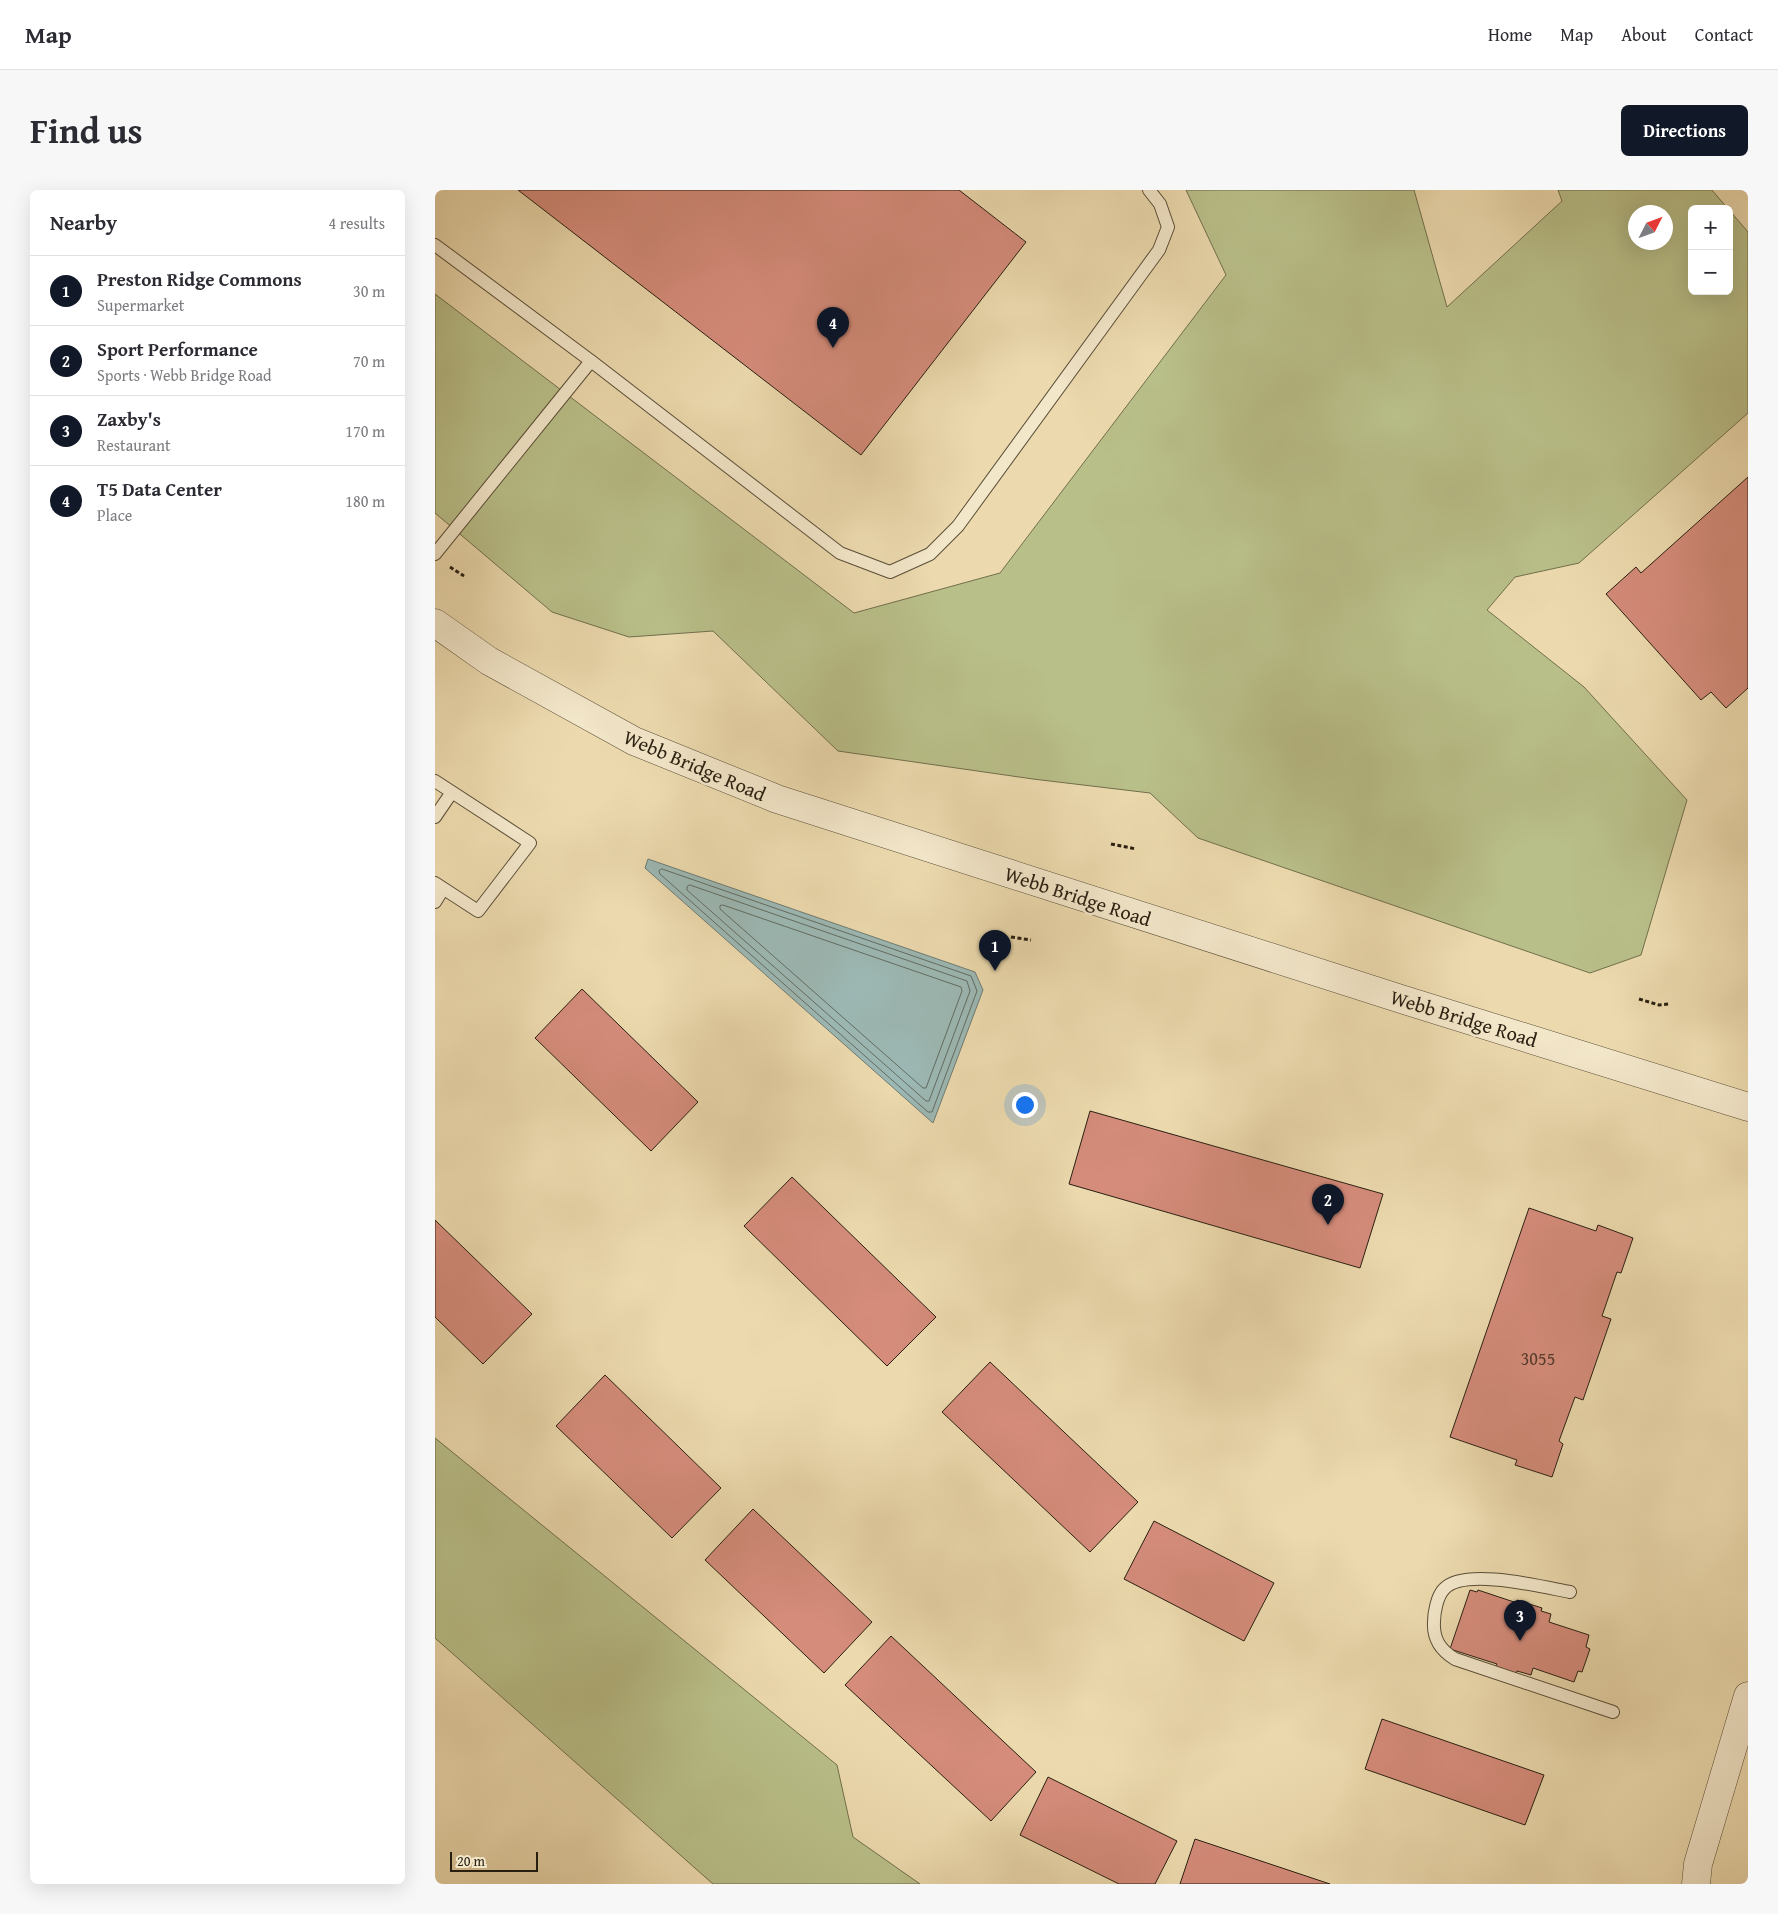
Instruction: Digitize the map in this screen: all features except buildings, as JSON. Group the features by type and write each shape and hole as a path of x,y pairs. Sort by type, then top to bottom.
{"street":[{"name":"Webb Bridge Road","path":"435,623 489,661 634,741 777,799 1084,898 1744,1104"},
{"path":"1697,1884 1698,1864 1748,1696"}],"lane":[{"path":"435,245 591,361 841,554 890,572 930,554 958,526 1159,250 1168,227 1160,204 1149,190"},
{"path":"435,554 591,361"},
{"path":"435,781 530,843 478,911 439,886 435,902"},
{"path":"435,817 451,792"},
{"path":"1570,1592 1484,1578 1463,1579 1452,1583 1443,1589 1437,1606 1434,1621 1437,1644 1445,1653 1455,1659 1613,1712"}],"path":[{"path":"450,567 464,576"},
{"path":"1111,844 1136,849"},
{"path":"1011,937 1031,940"},
{"path":"1639,999 1659,1005 1669,1004"}],"green space":[{"path":"1186,190 1414,190 1447,307 1562,201 1558,190 1712,190 1725,205 1688,205 1688,295 1733,295 1733,215 1748,232 1748,413 1579,563 1515,577 1487,610 1584,687 1687,800 1641,955 1590,973 1198,838 1150,793 1033,779 838,751 713,631 629,637 552,612 435,513 435,294 854,613 1000,573 1226,275"},
{"path":"435,1438 837,1765 853,1837 920,1884 713,1884 435,1638"}],"water":[{"path":"648,859 975,972 983,990 933,1123 645,868"}],"place":[{"name":"T5 Data Center","path":"833,348"},
{"name":"Preston Ridge Commons","path":"995,971"},
{"name":"Sport Performance","path":"1328,1225"},
{"name":"Zaxby's","path":"1520,1641"}]}
